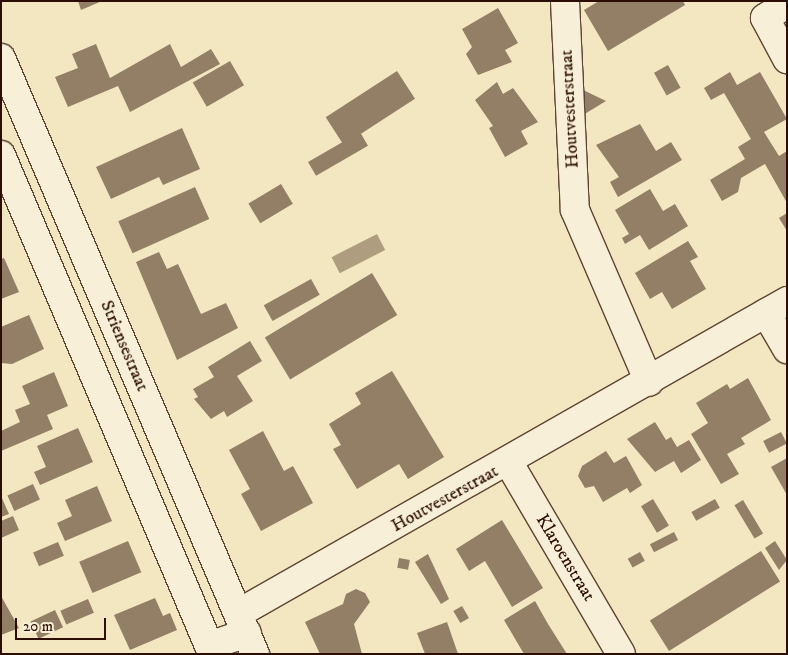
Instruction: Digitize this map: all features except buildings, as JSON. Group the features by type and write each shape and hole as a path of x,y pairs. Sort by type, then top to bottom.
{"street":[{"name":"Houtvesterstraat","path":"565,1 574,210 649,382"},
{"path":"787,4 766,18 787,59"},
{"name":"Striensestraat","path":"1,58 247,633"},
{"path":"1,155 209,646 247,633"},
{"name":"Houtvesterstraat","path":"247,633 509,463 776,307 787,349"},
{"name":"Klaroenstraat","path":"509,463 622,654"}],"shaded area":[{"path":"377,234 385,250 340,273 332,257"}]}
